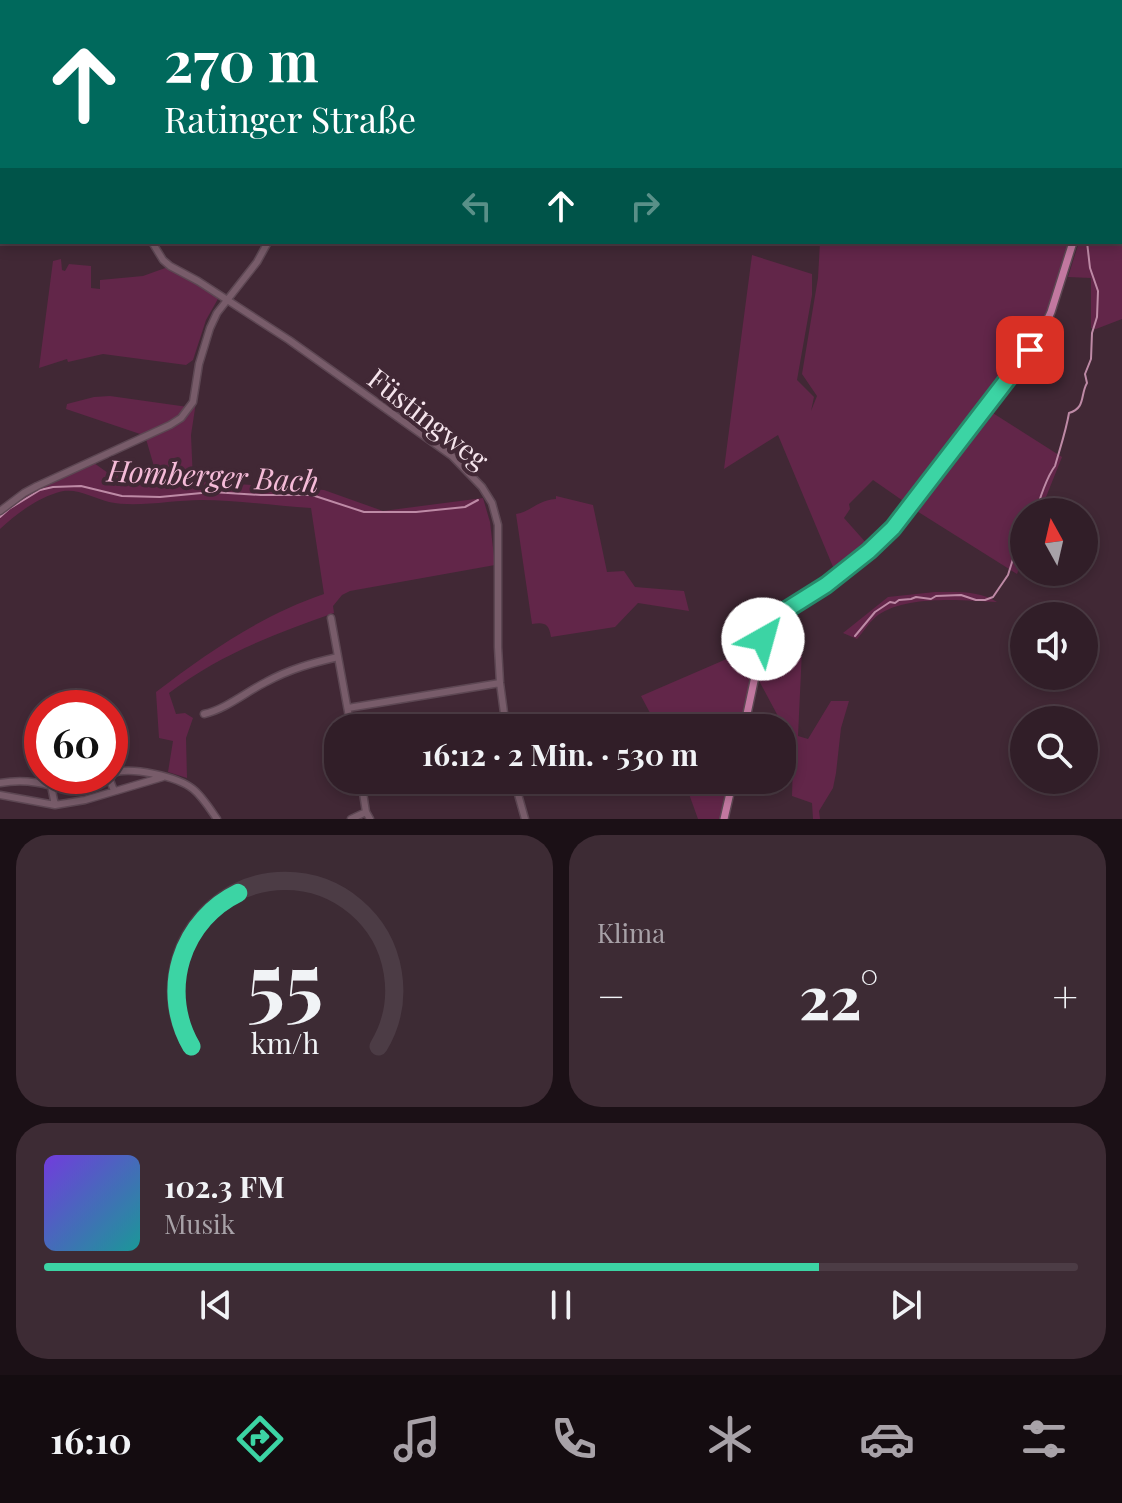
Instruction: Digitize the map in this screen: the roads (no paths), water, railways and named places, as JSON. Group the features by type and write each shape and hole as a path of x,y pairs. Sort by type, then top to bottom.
{"main road":[{"path":"747,714 764,634 770,623 856,562 893,528 911,506 1038,340 1051,312 1072,244"},
{"path":"724,819 730,794"}],"street":[{"name":"Füstingweg","path":"153,244 170,266 289,340 452,456 482,487 492,503 498,525 500,683 504,714"},
{"path":"0,511 37,486 181,418 193,402 199,364 210,328 267,244"},
{"path":"331,618 349,714"},
{"path":"204,714 216,712 268,680 307,664 338,657"},
{"path":"348,708 500,683"},
{"path":"128,770 163,777 194,789 217,819"},
{"path":"128,787 163,777"},
{"path":"0,783 17,781 51,786 55,805"},
{"path":"0,795 55,805 104,794"},
{"path":"351,819 368,816 364,794"},
{"path":"518,794 525,819"}],"waterway":[{"path":"1040,498 1055,466 1069,413 1078,408 1087,383 1085,374 1091,359 1098,291 1090,268 1087,244"},
{"name":"Homberger Bach","path":"0,517 40,490 81,486 122,496 160,497 212,492 312,495 364,512 416,512 465,507 478,500"},
{"path":"855,636 875,612 890,602 936,596 961,595 976,600 993,597 1010,569"}]}
